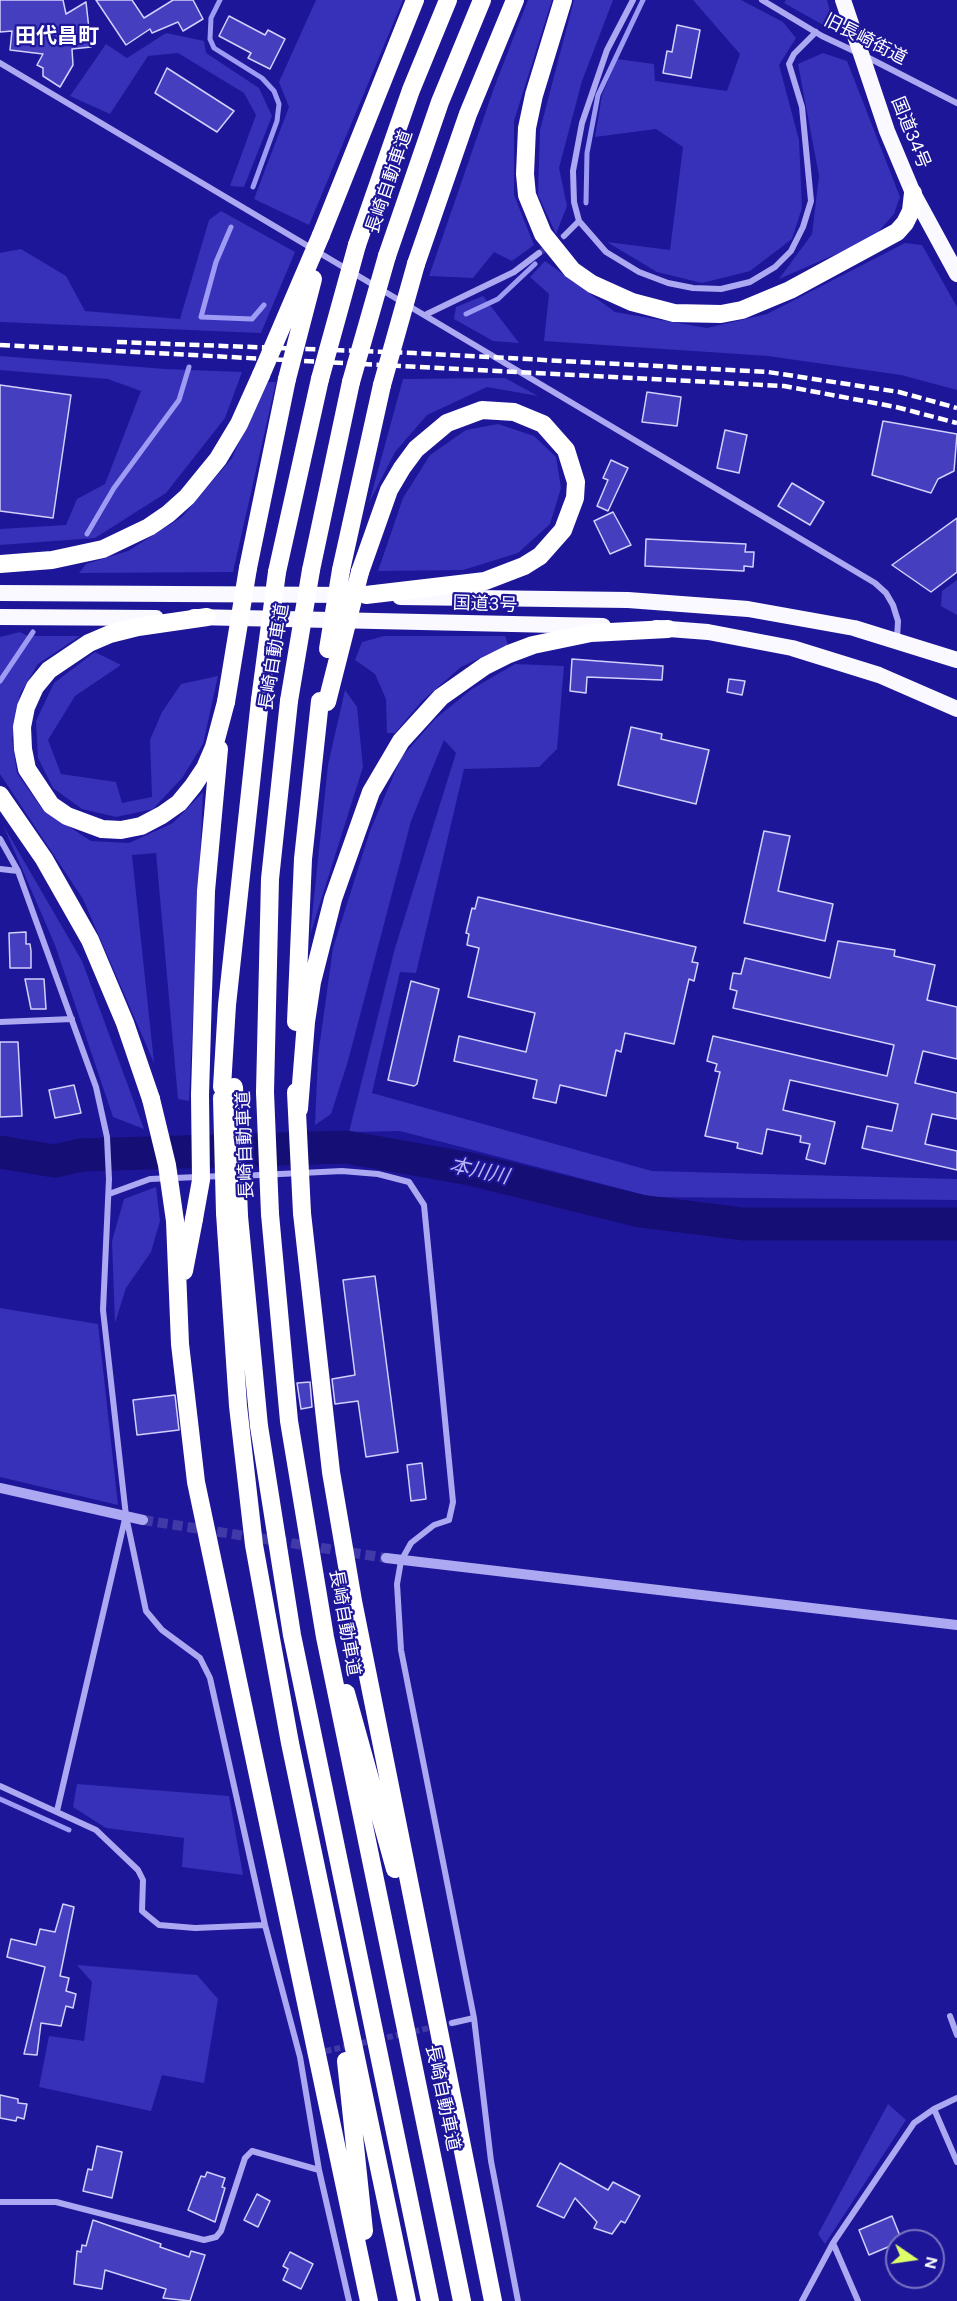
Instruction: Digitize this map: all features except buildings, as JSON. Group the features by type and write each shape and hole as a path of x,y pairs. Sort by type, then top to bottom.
{"highway":[{"path":"0,564 52,560 103,549 149,527 168,514 203,480 238,424 324,236 415,0"},
{"name":"長崎自動車道","path":"407,2301 290,1743 254,1545 237,1394 228,1087 238,912 260,700 278,572 320,379 357,245 407,101 448,0"},
{"name":"長崎自動車道","path":"462,2301 348,1759 304,1523 288,1410 270,1214 265,1092 270,879 289,701 311,570 351,382 387,256 436,113 482,0"},
{"path":"493,2301 447,2028 380,1745 331,1472 302,1213 298,1139 299,927 308,802 340,570 382,385 416,264 468,114 515,0"},
{"path":"563,0 534,95 528,128 525,174 527,195 543,234 572,270 592,284 632,302 674,313 721,314 742,310 790,290 897,232 905,223 910,211 913,193"},
{"name":"国道34号","path":"843,0 859,53 913,193 957,273"},
{"path":"179,1321 182,1285 201,1180 200,1095 206,891 214,786 248,568 287,379 324,236"},
{"path":"323,702 360,572 389,490 416,449 447,423 482,410 513,412 543,424 566,450 576,482 575,498 563,530 540,556 507,574 485,581 366,596"},
{"name":"国道3号","path":"0,592 366,596 690,603 801,617 897,639 957,660"},
{"name":"国道3号","path":"0,617 207,617 668,629 740,637 792,648 879,675 957,709"},
{"path":"207,617 138,627 110,634 89,643 49,670 35,687 26,707 22,727 27,770 51,805 67,816 102,829 121,830 141,826 179,803 193,786 205,768 226,702"},
{"path":"298,1092 312,982 333,899 371,792 401,741 421,717 448,692 484,666 509,654 533,645 591,633 668,629"},
{"path":"0,795 44,859 90,940 125,1023 151,1099 166,1165 175,1221 179,1321 196,1482 371,2301"},
{"path":"232,1215 259,1426 290,1623 430,2301"},
{"path":"304,1523 335,1652 447,2028"},
{"path":"254,1545 266,1658 349,2079 371,2301"}],"street":[{"path":"633,0 607,50 582,123 573,171 574,202 579,221 606,252 631,267 668,282 693,288 721,289 750,282 776,267 791,251 803,227 811,201 802,108 789,64 794,54 816,32"},
{"name":"旧長崎街道","path":"762,0 816,32 957,103"},
{"path":"0,63 427,314 492,357 772,519 875,583 886,593 893,605 898,621 897,639"},
{"path":"564,236 579,221"},
{"path":"427,314 514,272 539,253"},
{"path":"0,839 18,871 72,1019 96,1088 106,1137 109,1194 102,1310 126,1516 146,1611 162,1630 200,1658 210,1678 265,1925 304,2056 319,2170 349,2301"},
{"path":"0,869 18,871"},
{"path":"0,1022 72,1019"},
{"path":"109,1194 150,1179 342,1171 378,1174 409,1182 424,1205 453,1502 449,1520 434,1525 411,1543 401,1561 396,1584 401,1650 474,2018 491,2161 518,2301"},
{"path":"0,1488 143,1520"},
{"path":"57,1811 126,1516"},
{"path":"386,1558 957,1625"},
{"path":"0,1785 96,1830 138,1870 143,1880 142,1911 159,1925 195,1928 265,1925"},
{"path":"950,2016 957,2035"},
{"path":"447,2028 474,2018"},
{"path":"802,2301 833,2243 914,2123 934,2109 957,2098"},
{"path":"934,2109 957,2162"},
{"path":"0,2202 56,2202 204,2240 216,2237 221,2231 245,2158 252,2151 319,2170"},
{"path":"833,2243 858,2301"}],"shaded area":[{"path":"316,0 403,0 309,225 254,199 289,107 279,82"},
{"path":"528,0 552,0 514,121 514,195 534,245 512,261 494,252 473,278 429,276 494,88"},
{"path":"574,0 613,0 582,81 559,168 567,206 556,234 538,195 540,130"},
{"path":"693,0 741,0 783,22 796,38 779,65 799,140 802,208 792,239 750,271 702,283 657,272 607,242 670,250 683,147 656,129 595,137 602,95 617,59 654,64 655,81 727,91 740,54"},
{"path":"786,0 827,0 831,15 825,26 784,3"},
{"path":"166,33 204,41 206,53 259,88 272,116 244,187 230,186 256,115 244,93 178,53 148,56 110,114 70,96 106,44 127,58"},
{"path":"823,53 847,61 900,197 894,214 873,238 779,279 812,234 819,176 798,64"},
{"path":"221,211 295,252 261,333 0,322 0,253 21,249 66,276 85,311 180,319 209,220"},
{"path":"905,243 922,245 957,307 957,390 901,375 768,356 544,341 549,294 530,277 545,261 615,312 707,328 767,314"},
{"path":"483,296 519,343 493,341 454,319 456,307"},
{"path":"0,356 165,369 242,372 225,418 166,493 95,538 0,545 0,529 66,525 77,499 105,484 141,391 108,379 0,370"},
{"path":"505,378 538,396 487,387 427,415 395,452 369,503 403,379"},
{"path":"266,382 276,382 233,572 79,573 86,564 128,551 182,517 232,458"},
{"path":"498,424 534,436 556,457 561,488 550,524 518,553 463,570 378,571 403,498 430,455 466,430"},
{"path":"957,580 957,615 941,606 942,591"},
{"path":"20,632 28,636 80,636 38,664 20,694 12,739 17,773 42,809 91,841 129,843 173,823 203,792 189,1101 178,1099 156,853 132,855 154,1063 83,899 0,774 0,637"},
{"path":"384,636 505,636 508,645 461,667 422,701 395,733 387,733 386,699 375,674 355,660 362,642"},
{"path":"95,652 121,665 75,696 48,740 61,774 116,782 122,803 152,797 150,740 162,712 181,684 218,676 203,744 182,778 153,809 116,817 82,809 53,788 38,758 36,721 54,683"},
{"path":"515,664 564,666 557,749 539,767 464,769 416,973 400,972 372,1093 652,1171 957,1179 957,1200 652,1197 400,1131 349,1132 395,948 456,753 444,740 411,821 348,1061 331,1114 315,1125 318,1056 333,948 370,831 401,758 435,719 472,689"},
{"path":"345,690 357,707 363,767 310,935 328,765"},
{"path":"3,825 82,961 144,1129 113,1117 55,945"},
{"path":"156,1187 160,1221 151,1252 126,1288 115,1323 112,1241 124,1199"},
{"path":"0,1308 98,1324 118,1505 0,1477"},
{"path":"77,1784 229,1796 243,1875 182,1867 184,1838 106,1828 73,1807"},
{"path":"77,1965 197,1975 218,1999 204,2083 162,2075 151,2111 39,2087 49,2036 84,2041 92,1982"},
{"path":"888,2104 906,2120 825,2244 818,2234"}],"waterway":[{"path":"220,0 211,18 210,39 214,48 262,78 274,91 279,104 277,121 253,187"},
{"path":"586,203 587,153 598,95 643,0"},
{"path":"231,227 216,262 201,317 252,319 264,305"},
{"path":"466,314 498,299 535,264"},
{"path":"87,534 114,488 179,400 189,367"},
{"path":"0,681 33,632"},
{"name":"本川川","path":"0,1152 54,1161 82,1155 346,1147 470,1169 640,1211 743,1224 957,1224"},
{"path":"0,1799 69,1830"}],"tunnel":[{"path":"539,253 564,236"},
{"path":"143,1520 386,1558"},
{"path":"308,2055 452,2023"}],"railway":[{"path":"117,342 414,353 768,372 899,392 957,408"},
{"path":"0,345 784,386 896,407 957,423"}],"district":[{"name":"田代昌町","path":"57,37"}]}
